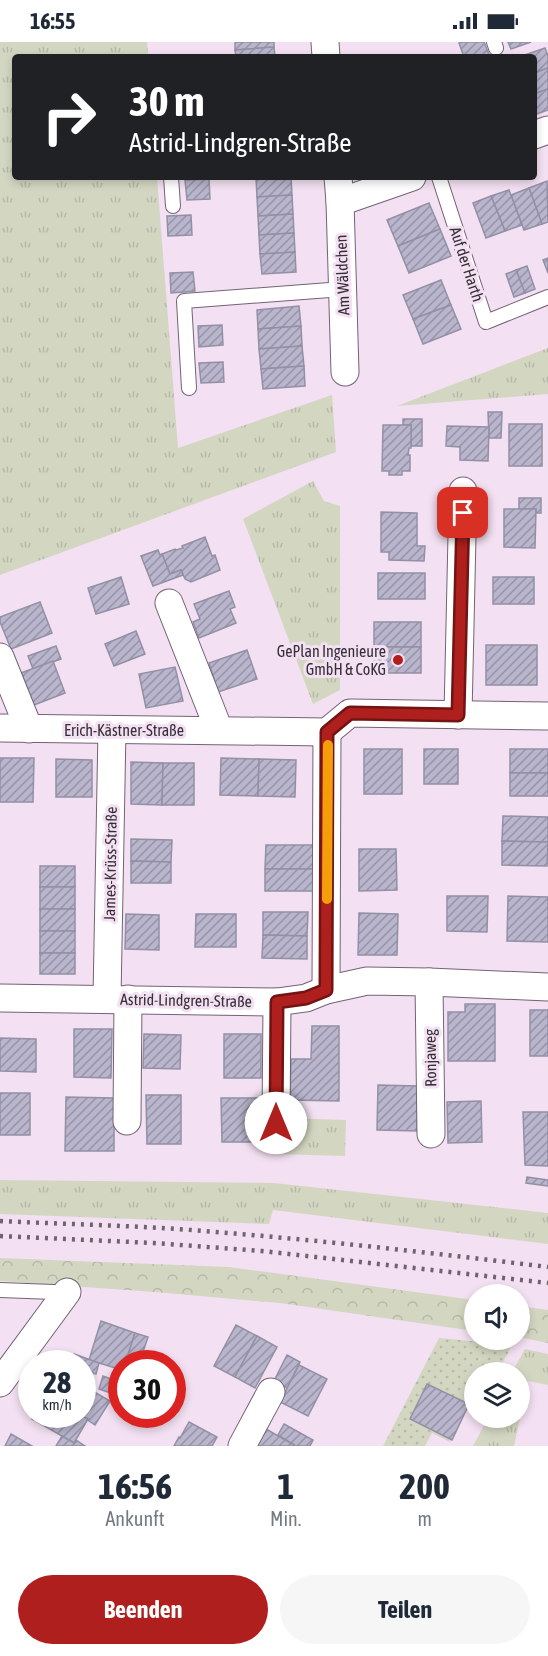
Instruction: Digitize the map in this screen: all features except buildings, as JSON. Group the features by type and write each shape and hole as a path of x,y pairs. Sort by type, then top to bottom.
{"street":[{"path":"339,189 394,180"},
{"name":"Am Wäldchen","path":"339,189 345,372"},
{"path":"458,715 463,491"},
{"path":"169,603 219,730"},
{"path":"0,657 29,729"},
{"path":"326,990 327,732 350,713 548,716"},
{"name":"Erich-Kästner-Straße","path":"0,728 327,732"},
{"name":"James-Krüss-Straße","path":"112,730 117,999 127,1121"},
{"name":"Astrid-Lindgren-Straße","path":"0,998 277,1002 306,998 326,990 367,981 548,987"},
{"name":"Ronjaweg","path":"429,982 430,1134"},
{"path":"276,1123 277,1002"},
{"path":"0,1383 61,1292"},
{"path":"242,1446 271,1392"}],"lane":[{"path":"171,180 173,206"},
{"name":"Auf der Harth","path":"440,180 486,321 548,297"},
{"path":"189,388 184,301 342,289"},
{"path":"0,1290 61,1292"}],"green space":[{"path":"0,42 147,42 148,54 12,54 12,180 157,180 178,448 332,395 336,452 0,575"},
{"path":"548,348 548,394 397,406"},
{"path":"313,481 324,501 340,506 340,690 313,704 243,519"},
{"path":"286,1118 346,1120 345,1156 273,1154 274,1132 286,1132"},
{"path":"0,1180 274,1183 548,1213 548,1244 273,1210 269,1224 0,1214"},
{"path":"0,1258 229,1267 464,1299 464,1330 280,1303 0,1281"},
{"path":"530,1308 548,1310 548,1343 530,1339"},
{"path":"439,1338 464,1340 464,1350 509,1350 503,1362 464,1362 464,1415 450,1442 432,1433 425,1446 383,1446"},
{"path":"524,1350 548,1354 548,1385 530,1381 530,1362 518,1362"},
{"path":"483,1428 518,1428 514,1446 473,1446"}],"railway":[{"path":"0,1221 223,1233 548,1267"},
{"path":"0,1236 154,1243 262,1251 548,1283"}],"slow traffic":[{"path":"327,899 328,745"}],"place":[{"name":"GePlan Ingenieure GmbH & CoKG","path":"398,660"}],"route":[{"path":"276,1123 277,1002 306,998 326,990 327,732 350,713 458,715 463,513"}]}
